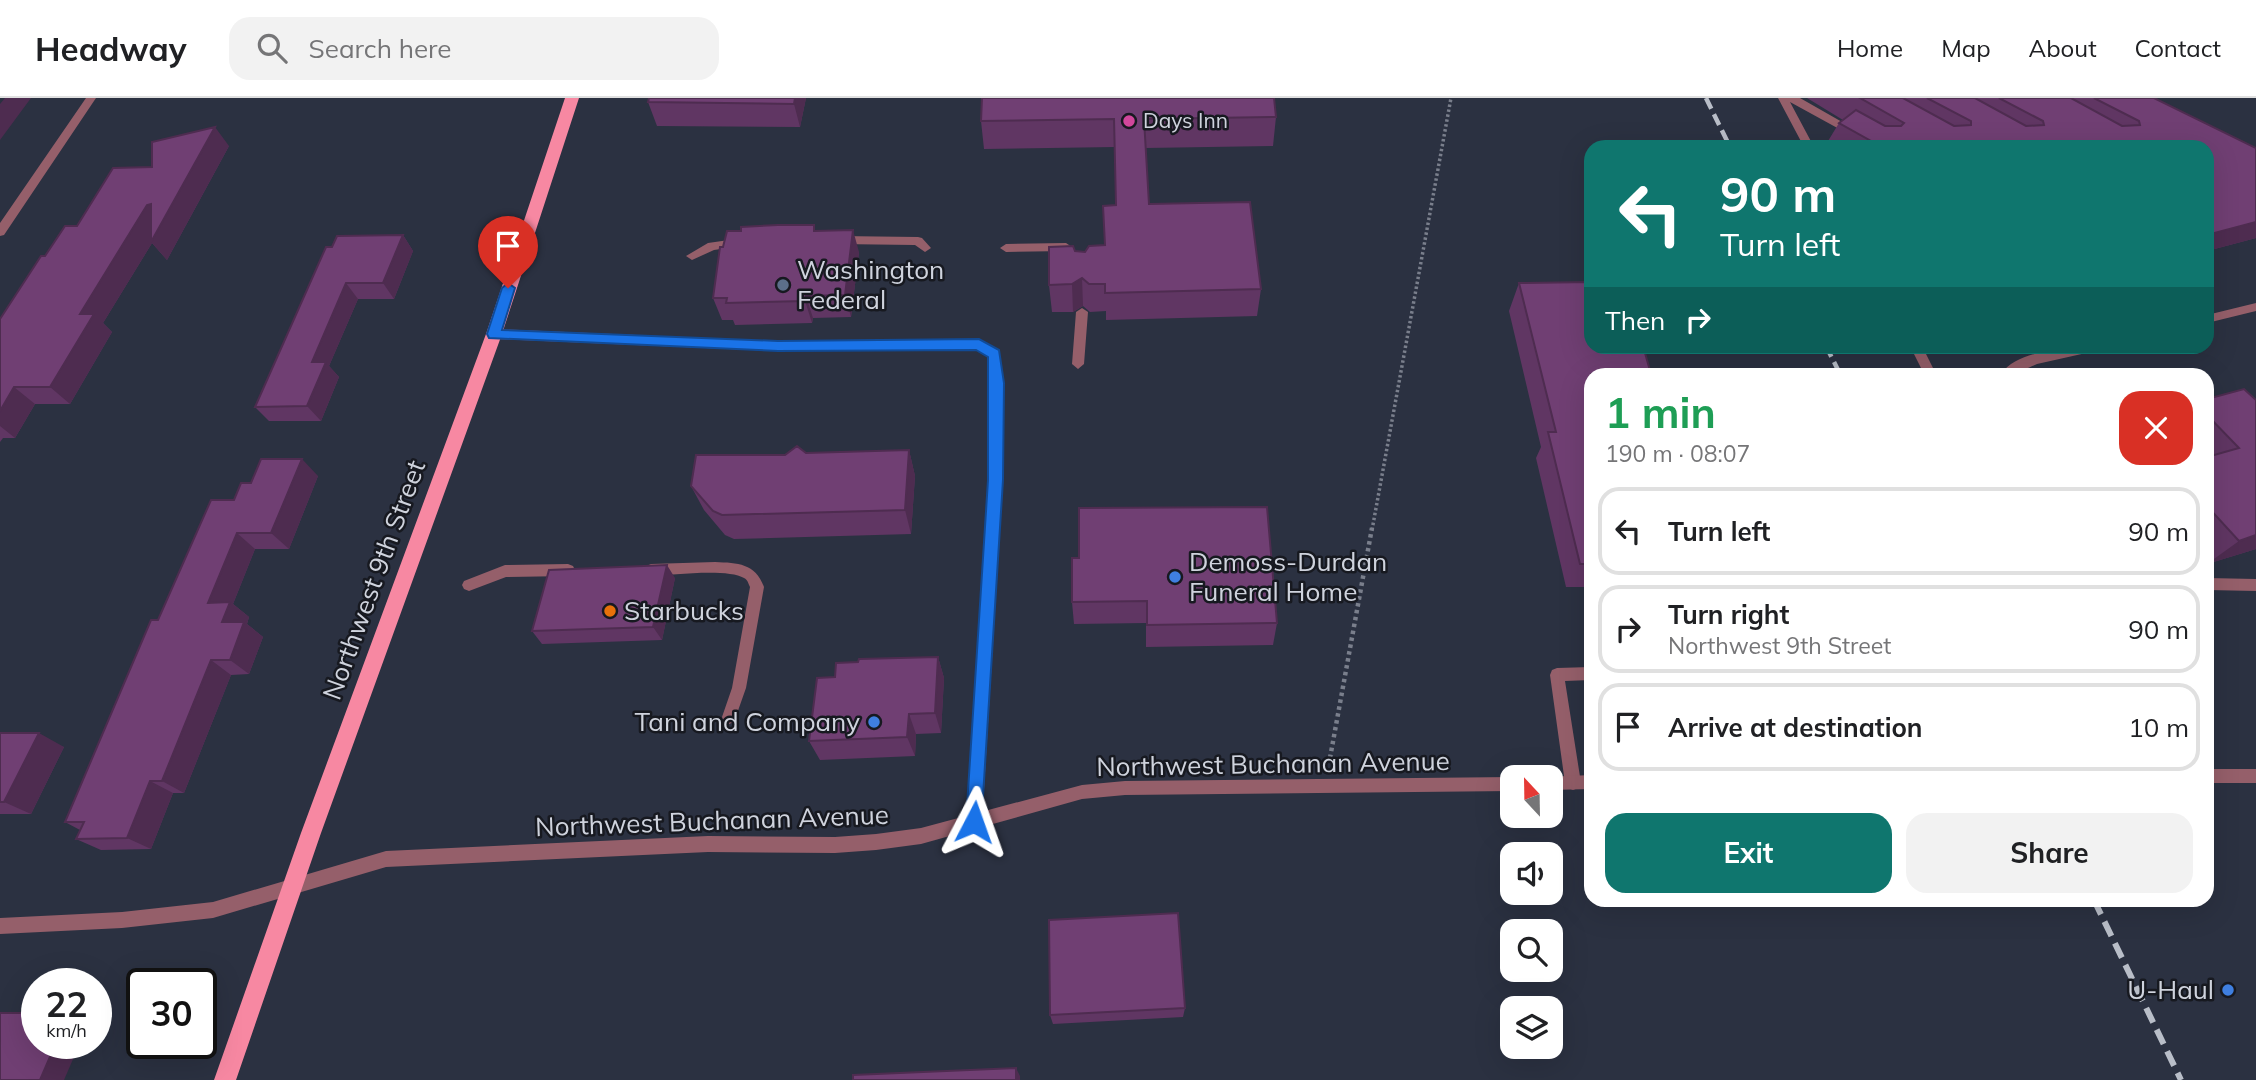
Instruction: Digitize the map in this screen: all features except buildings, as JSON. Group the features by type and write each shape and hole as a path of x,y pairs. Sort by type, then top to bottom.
{"main road":[{"name":"Northwest 9th Street","path":"225,1080 494,334 572,98"}],"street":[{"path":"0,232 91,98"},
{"path":"1783,98 1806,140"},
{"path":"1792,98 1868,140"},
{"path":"820,240 918,241 925,248"},
{"path":"692,256 712,246 758,242"},
{"path":"1006,248 1067,247 1077,255"},
{"path":"2214,317 2256,307"},
{"path":"1078,364 1082,312"},
{"path":"494,334 778,346 979,345 994,354 997,383 996,480 974,822"},
{"path":"2014,368 2064,354"},
{"path":"637,570 730,569 747,573 754,578 757,587 738,688 729,717"},
{"path":"469,584 505,571 584,570"},
{"path":"2214,584 2256,585"},
{"path":"1573,783 1557,676 1584,674"},
{"path":"2214,776 2256,776"},
{"path":"1563,783 1584,782"},
{"name":"Northwest Buchanan Avenue","path":"0,926 122,920 213,910 292,889 386,859 708,844 835,845 921,836 1043,801 1104,790 1500,784"}],"path":[{"path":"1325,786 1451,98"}],"railway":[{"path":"1706,98 1727,140"},
{"path":"1830,354 1837,368"},
{"path":"2097,907 2181,1080"}],"place":[{"name":"Days Inn","path":"1129,121"},
{"name":"Washington Federal","path":"783,285"},
{"name":"Demoss-Durdan Funeral Home","path":"1175,577"},
{"name":"Starbucks","path":"610,611"},
{"name":"Tani and Company","path":"874,722"},
{"name":"U-Haul","path":"2228,990"}],"route":[{"path":"508,288 494,334 778,346 979,345 994,354 998,417 996,480 974,822"}]}
